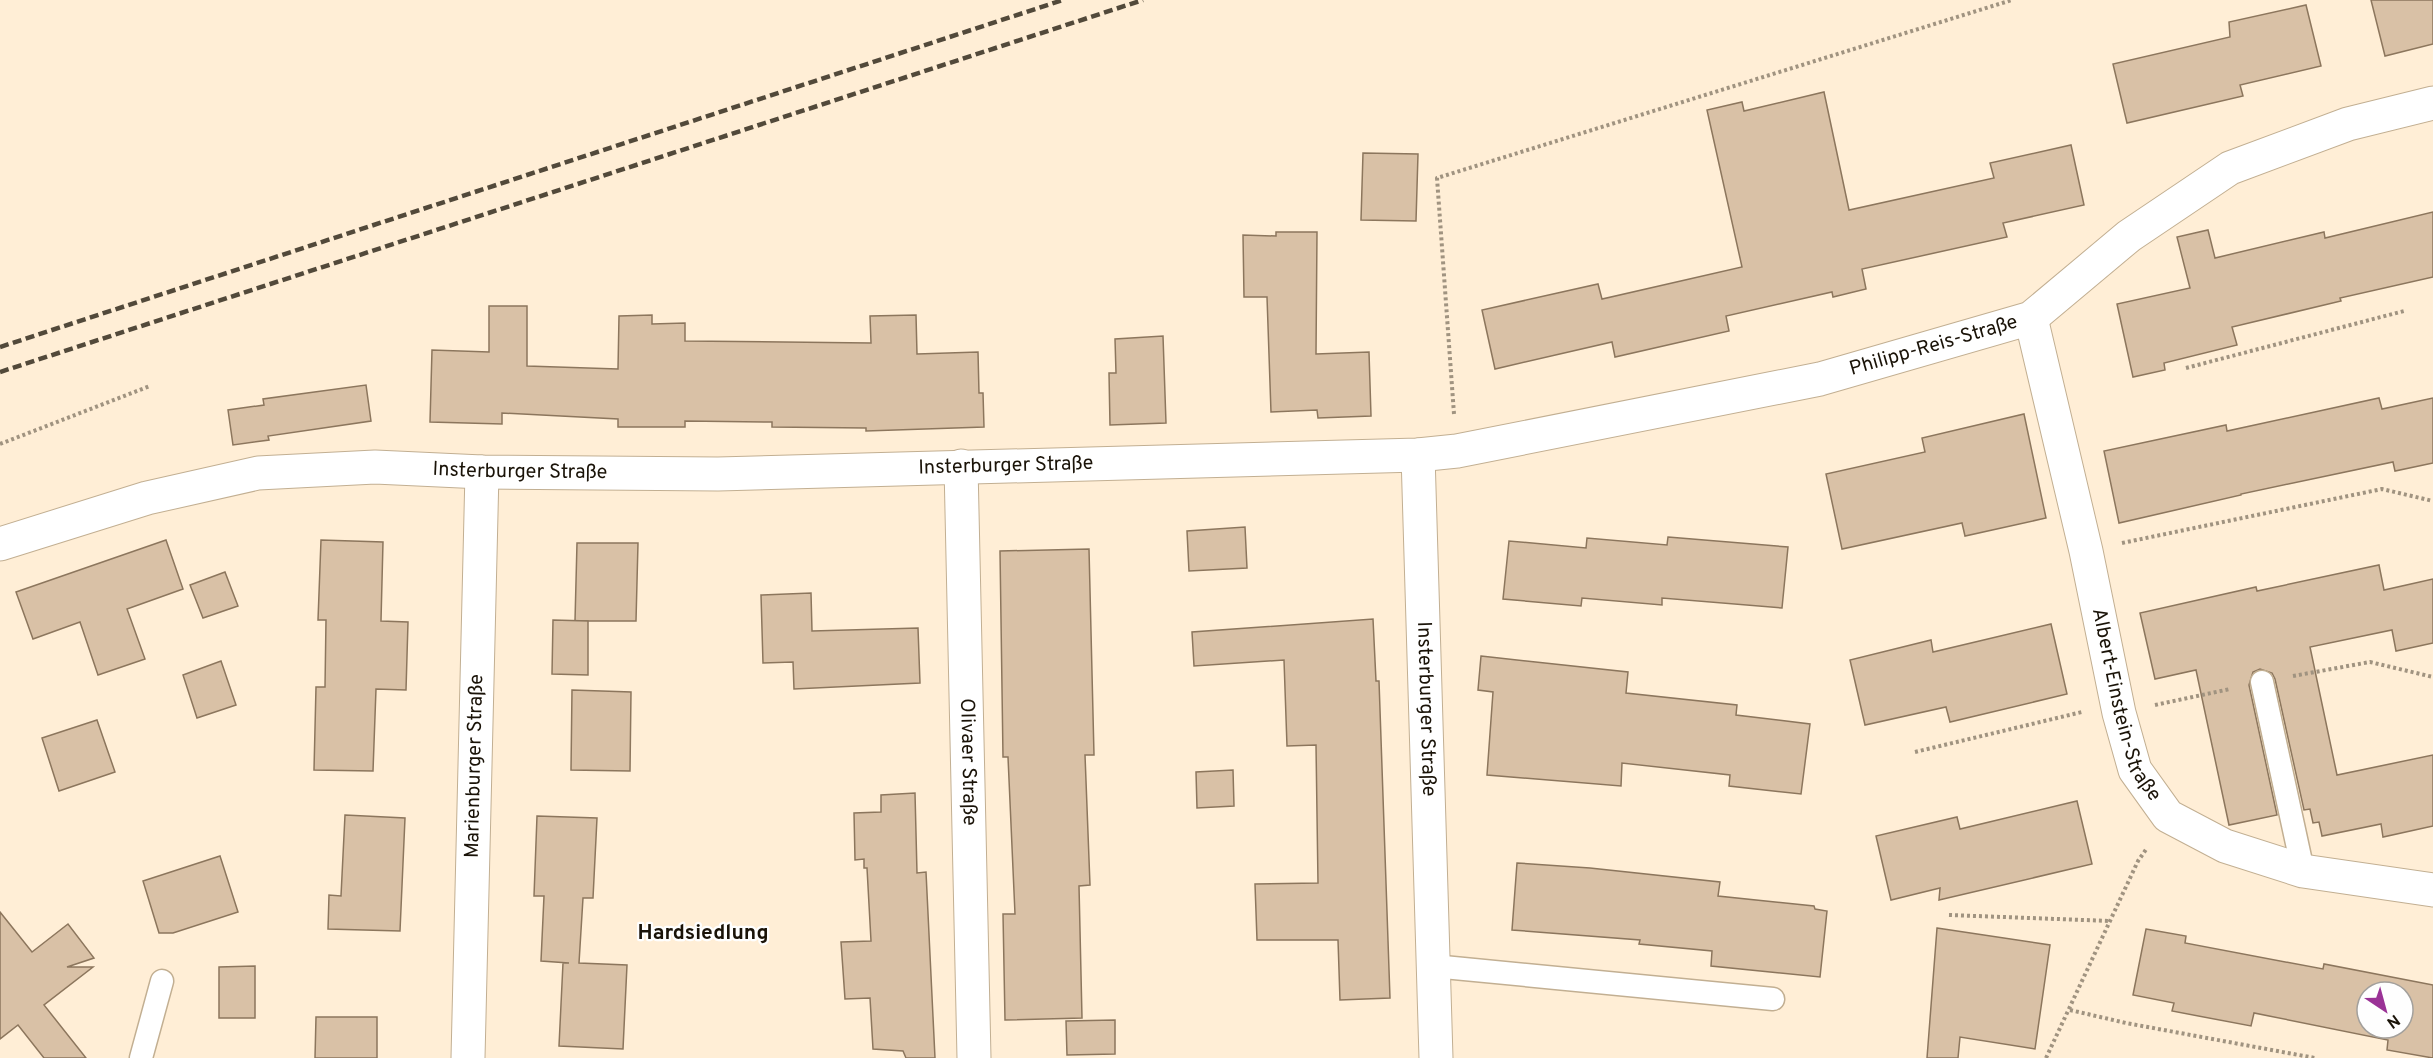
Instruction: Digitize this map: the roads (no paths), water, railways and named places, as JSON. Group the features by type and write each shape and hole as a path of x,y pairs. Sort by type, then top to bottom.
{"street":[{"name":"Philipp-Reis-Straße","path":"1418,455 1457,451 1820,379 2031,318 2129,236 2230,168 2348,124 2433,103"},
{"name":"Albert-Einstein-Straße","path":"2031,318 2086,550 2134,770 2168,816 2225,846 2303,871 2433,890"},
{"name":"Insterburger Straße","path":"0,544 147,498 258,473 375,467 482,472 718,474 1418,455 1436,1058"},
{"name":"Olivaer Straße","path":"961,466 974,1058"},
{"name":"Marienburger Straße","path":"468,1058 482,472"}],"lane":[{"path":"2262,682 2303,871"},
{"path":"1433,966 1773,999"},
{"path":"141,1058 162,981"}],"railway":[{"path":"0,347 1063,0"},
{"path":"0,372 1143,0"}],"district":[{"name":"Hardsiedlung","path":"703,933"}]}
